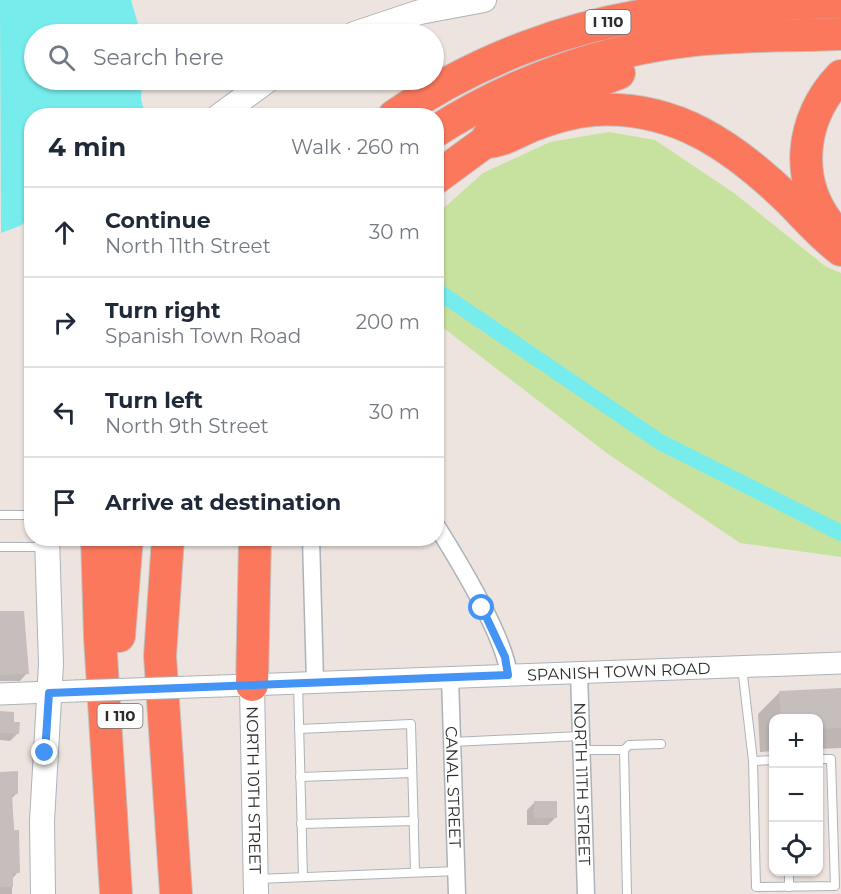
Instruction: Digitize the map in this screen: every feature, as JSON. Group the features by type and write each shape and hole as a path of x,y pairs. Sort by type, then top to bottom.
{"highway":[{"name":"I 110","path":"444,88 488,63 543,40 590,26 642,15 708,7 841,2"},
{"name":"I 110","path":"444,127 499,96 577,65 659,45 731,37 841,34"},
{"path":"444,172 485,142 491,132 563,94 731,37"},
{"path":"841,76 826,93 814,116 805,154 808,178 815,201 825,220 841,237"},
{"name":"I 110","path":"408,108 440,90"},
{"path":"485,142 496,142 544,121 575,113 612,110 662,118 700,132 728,147 750,164 841,250"},
{"path":"97,546 100,650 116,894"},
{"name":"I 110","path":"124,894 119,621 126,546"},
{"path":"252,685 255,546"},
{"name":"I 110","path":"167,553 159,657 176,894"}],"main road":[{"path":"384,24 420,12 484,0"},
{"path":"230,108 254,90"},
{"path":"43,894 42,821 51,664 47,546"},
{"name":"NORTH 10TH STREET","path":"252,685 256,886"}],"street":[{"path":"444,539 482,608 505,657 508,675"},
{"path":"306,682 311,546"},
{"name":"SPANISH TOWN ROAD","path":"0,694 841,663"},
{"name":"NORTH 11TH STREET","path":"579,673 586,894"},
{"name":"CANAL STREET","path":"450,677 457,894"}],"lane":[{"path":"0,515 24,515"},
{"path":"0,547 24,545"},
{"path":"741,667 753,761 756,887 835,886 831,759 823,759"},
{"path":"303,877 299,729 306,682"},
{"path":"299,729 411,724 415,872"},
{"path":"452,742 581,743 624,750"},
{"path":"627,894 624,750 629,745 660,744"},
{"path":"753,761 769,760"},
{"path":"300,777 412,773"},
{"path":"302,824 414,821"},
{"path":"256,886 303,877 457,871"},
{"path":"789,876 789,887"}],"green space":[{"path":"609,132 655,140 734,193 825,266 841,273 841,557 740,543 608,454 444,328 444,208 483,173 550,142"}],"water":[{"path":"0,0 131,0 138,24 24,24 24,90 141,90 143,108 24,108 24,222 1,233"}],"building":[{"path":"0,611 24,611 29,674 0,675"},
{"path":"841,688 841,728 823,729 823,714 781,714 779,691"},
{"path":"0,711 14,712 14,722 20,722 19,734 0,733"},
{"path":"18,771 18,794 12,794 14,830 19,830 20,873 13,873 13,887 0,887 0,772"},
{"path":"534,801 557,801 557,818 534,818"}],"waterway":[{"path":"444,295 660,442 841,533"}],"route":[{"path":"45,753 49,693 508,675 505,657 482,608"}]}
